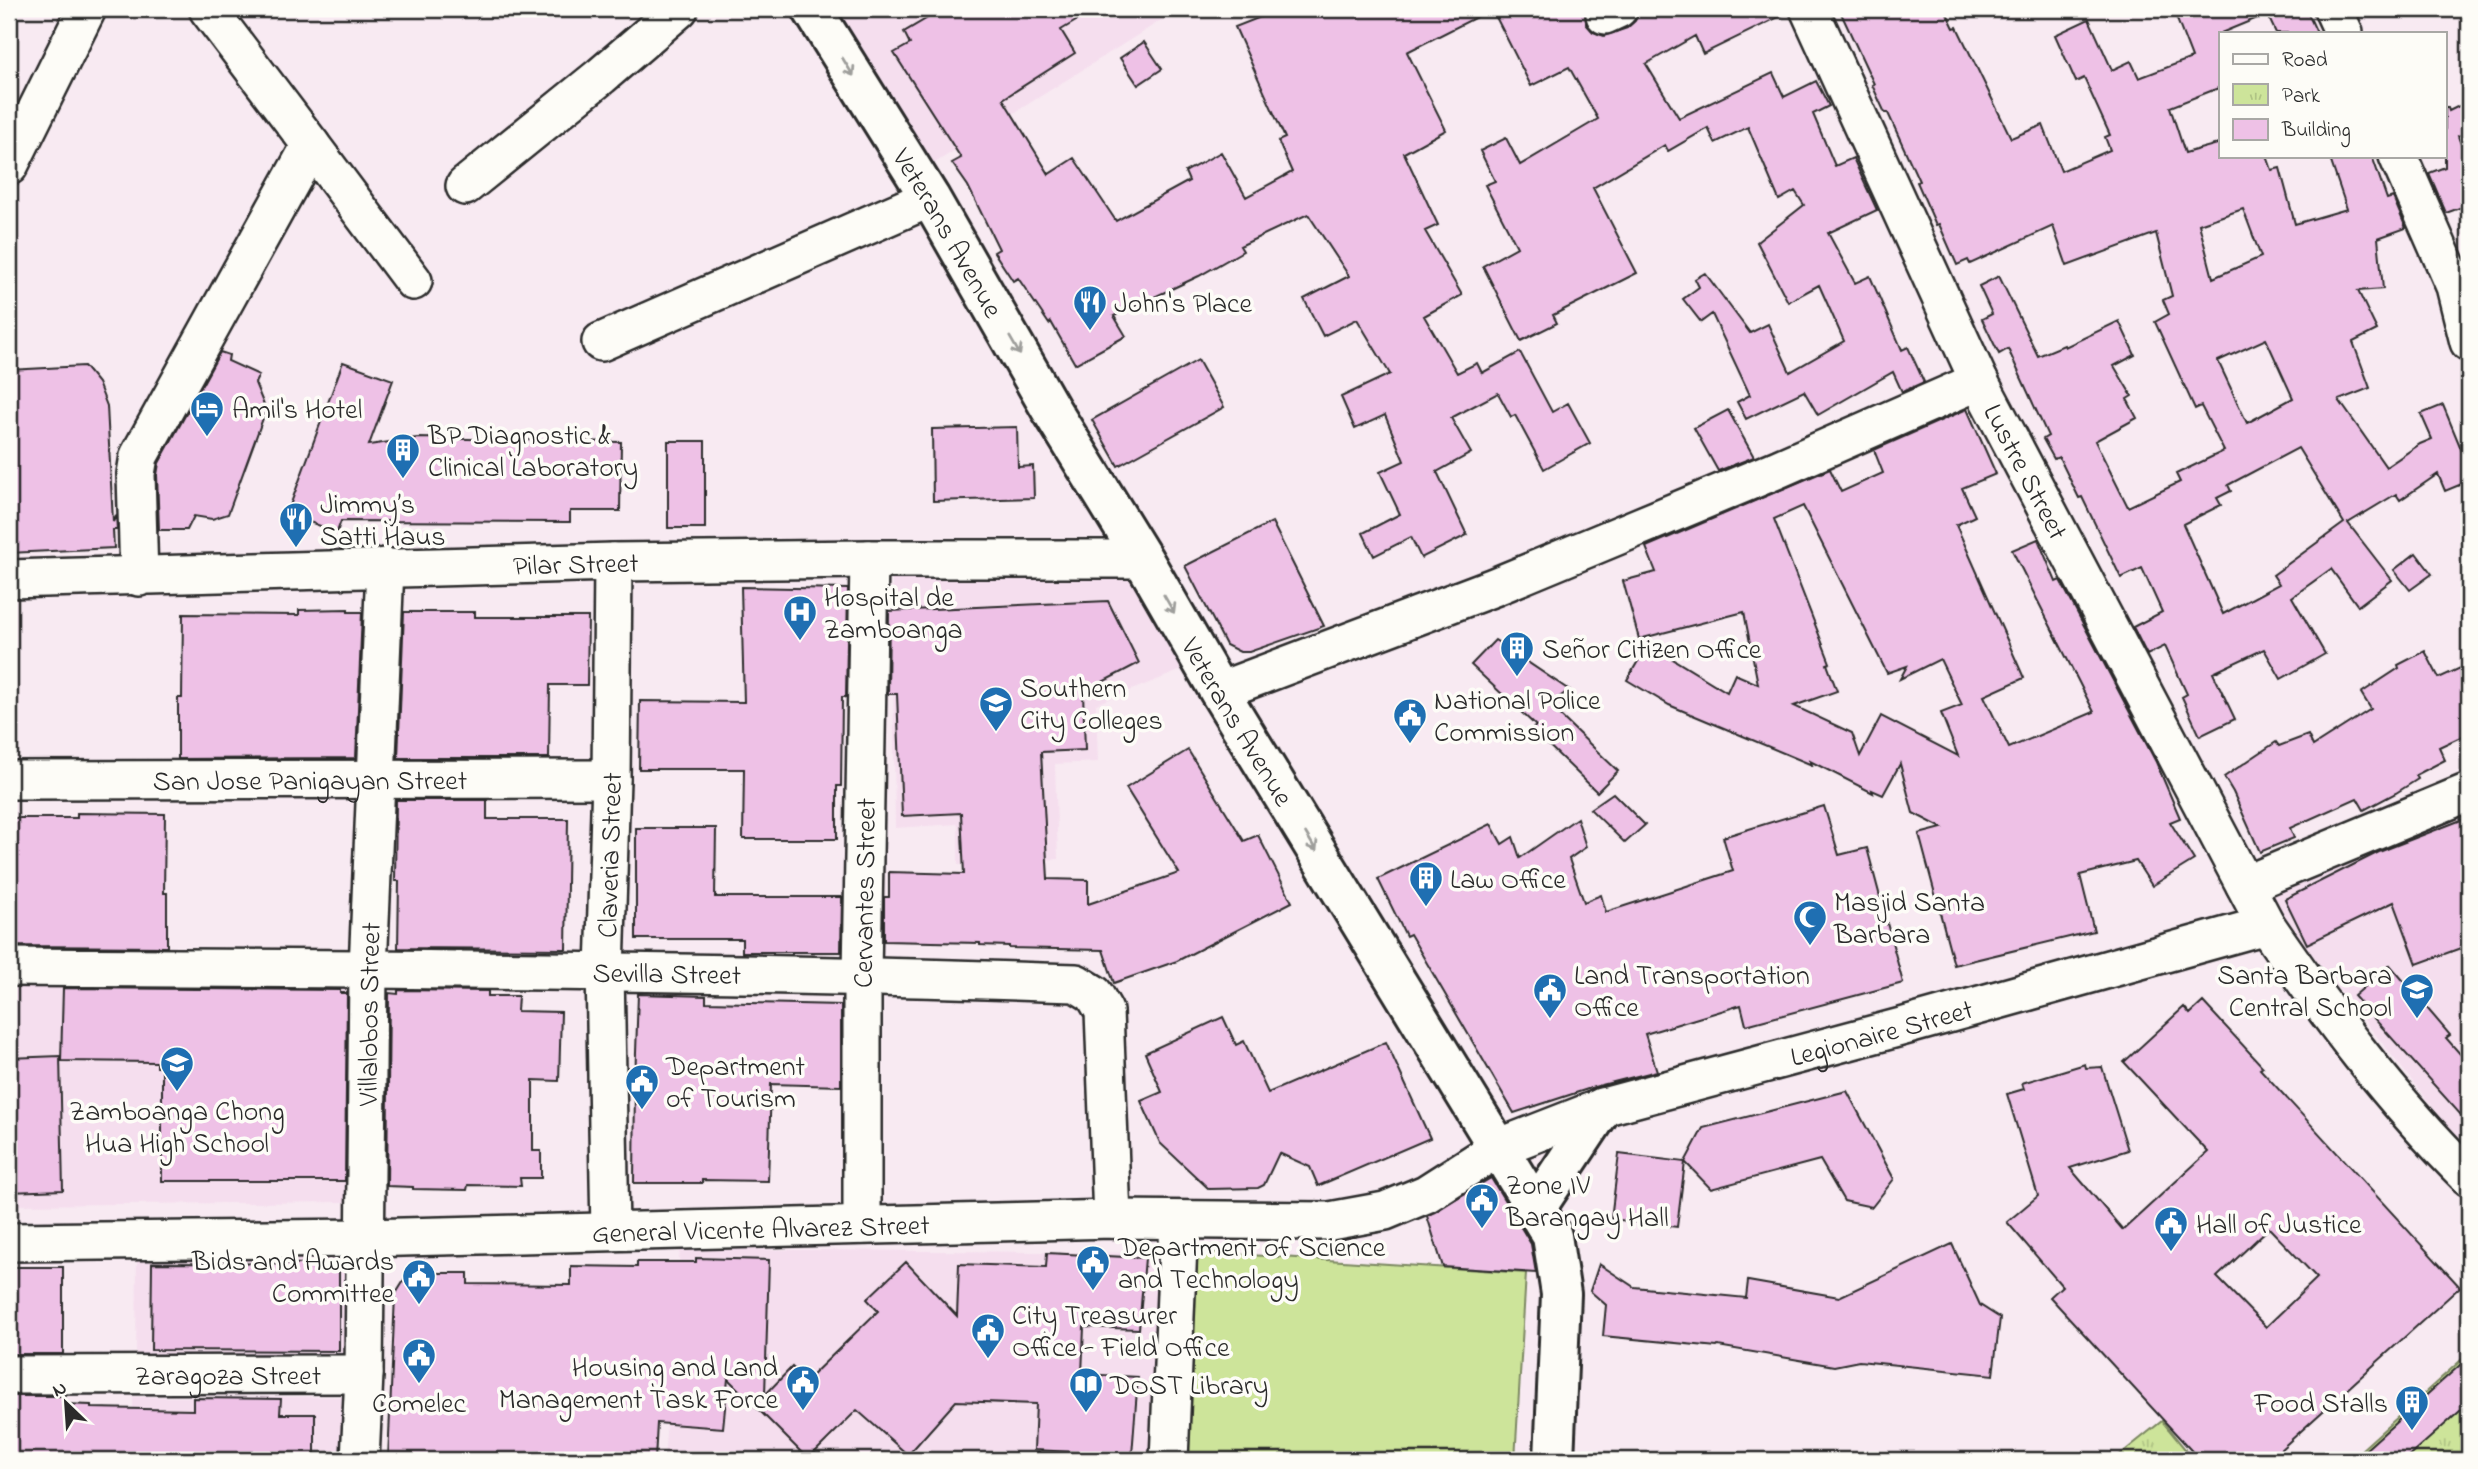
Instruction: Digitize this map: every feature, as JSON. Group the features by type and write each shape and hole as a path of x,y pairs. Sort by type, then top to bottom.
{"main road":[{"name":"Veterans Avenue","path":"811,9 930,198 1219,691 1552,1236 1560,1294 1554,1460"},
{"path":"1536,1208 1603,1107"}],"street":[{"path":"9,166 20,114 87,9"},
{"path":"208,9 413,281"},
{"path":"465,186 679,9"},
{"name":"Lustre Street","path":"1809,9 1979,381 2266,925 2319,1002 2405,1109 2469,1177"},
{"path":"2333,9 2344,32"},
{"path":"139,577 136,474 139,456 311,145"},
{"path":"2399,158 2455,286 2469,342"},
{"path":"601,342 930,198"},
{"path":"1219,691 1494,587 1776,470 1979,381"},
{"name":"Cervantes Street","path":"862,1225 862,975 869,559"},
{"name":"Pilar Street","path":"9,579 613,562 1143,559"},
{"name":"Claveria Street","path":"610,1231 605,971 611,779 613,562"},
{"name":"Villalobos Street","path":"360,1460 364,1374 368,969 386,567"},
{"name":"San Jose Panigayan Street","path":"9,780 611,779"},
{"path":"2245,885 2469,792"},
{"name":"Legionaire Street","path":"1498,1148 1603,1107 2266,925"},
{"name":"Sevilla Street","path":"9,967 605,971 862,975 1076,983 1094,995 1104,1011 1112,1219"},
{"name":"General Vicente Alvarez Street","path":"9,1242 365,1238 1112,1219 1330,1221 1385,1211 1426,1194 1498,1148"},
{"path":"1168,1460 1179,1221"},
{"name":"Zaragoza Street","path":"9,1375 364,1374"}],"shaded area":[{"path":"830,9 1179,9 930,166"},
{"name":"Southern City Colleges","path":"1124,572 1187,668 1096,704 1098,762 1055,764 1058,859 958,865 958,824 895,828 892,576"},
{"name":"Santa Barbara Central School","path":"2469,810 2469,1153 2262,891"},
{"name":"Zamboanga Chong Hua High School","path":"9,983 346,985 345,1202 9,1205"},
{"path":"137,1249 345,1251 344,1362 136,1361"},
{"path":"680,1249 1165,1253 1152,1460 664,1460"},
{"path":"133,1397 342,1397 341,1460 133,1460"}],"green space":[{"path":"1190,1251 1526,1273 1515,1460 1177,1460"},
{"name":"Food Stalls","path":"2469,1353 2469,1460 2350,1460"},
{"path":"2162,1421 2194,1460 2118,1460 2117,1457"}],"building":[{"path":"943,9 1096,9 1061,30 1075,53 1003,99 1049,174 1074,158 1116,221 1189,181 1185,172 1221,152 1246,197 1292,172 1278,141 1285,138 1235,27 1281,9 1492,9 1407,52 1446,130 1404,153 1438,225 1425,231 1462,295 1424,316 1457,373 1477,363 1482,373 1520,352 1552,412 1568,403 1590,443 1544,469 1515,415 1511,417 1498,393 1451,418 1471,453 1437,472 1467,535 1421,558 1411,537 1374,556 1363,533 1400,514 1380,472 1404,461 1385,415 1355,429 1341,397 1390,374 1357,319 1323,336 1304,299 1349,276 1308,214 1240,246 1243,251 1199,276 1114,316 1126,336 1075,364 1051,322 1049,324 1018,278 1013,281 994,252 999,249 968,186 952,163 961,158 894,53 910,44 904,32"},
{"path":"1492,9 1586,9 1586,24 1593,32 1604,36 1627,28 1635,21 1641,9 1788,9 1789,12 1703,54 1695,36 1646,64 1679,118 1773,73 1784,97 1816,81 1829,106 1813,114 1835,166 1853,158 1877,210 1828,233 1855,283 1870,276 1902,350 1908,347 1924,382 1902,392 1893,372 1818,415 1804,391 1746,419 1737,402 1750,395 1712,314 1701,322 1683,299 1699,287 1695,279 1705,273 1750,333 1768,324 1790,372 1844,341 1819,285 1788,302 1757,242 1804,205 1795,191 1779,200 1748,127 1715,143 1708,128 1668,151 1665,145 1593,188 1637,273 1553,315 1557,323 1521,341 1483,266 1517,247 1485,185 1495,181 1480,151 1506,138 1520,165 1598,119 1569,67 1531,86"},
{"path":"1839,9 1945,9 1954,28 1957,27 2011,138 2043,125 2061,171 2110,150 2105,137 2110,135 2084,78 2076,82 2055,35 2089,19 2112,70 2131,61 2139,78 2192,58 2173,9 2306,9 2317,32 2276,32 2267,14 2219,32 2219,88 2170,107 2185,153 2219,144 2219,158 2268,158 2272,170 2280,168 2295,224 2347,209 2330,158 2373,158 2387,199 2393,197 2406,228 2378,238 2383,289 2358,291 2377,330 2353,342 2370,388 2339,400 2386,467 2432,439 2421,414 2443,405 2469,468 2469,481 2445,491 2438,474 2400,500 2396,494 2348,523 2392,580 2358,606 2331,569 2292,597 2325,654 2281,679 2264,649 2213,673 2235,719 2200,736 2182,697 2187,694 2165,646 2147,655 2133,627 2162,612 2142,568 2121,578 2082,497 2079,498 2059,457 2054,459 2043,439 2048,436 2008,349 1999,354 1982,319 1992,314 1979,286 1999,276 2038,356 2064,345 2065,347 2119,321 2135,355 2114,366 2132,396 2127,399 2137,418 2095,441 2128,507 2180,482 2176,474 2224,451 2201,406 2195,409 2155,322 2169,314 2163,300 2172,296 2156,233 2067,266 2053,226 1970,264 1968,260 1957,265 1939,224 1936,225 1888,113 1885,113 1872,85 1874,84","holes":["2243,209 2261,257 2213,278 2199,224","2266,339 2293,398 2247,423 2218,361","2298,448 2344,523 2273,575 2279,584 2223,614 2183,524 2221,505 2217,498 2231,491 2228,485"]},
{"path":"1144,42 1162,69 1138,85 1120,58"},
{"path":"2469,101 2469,131 2458,136 2469,167 2469,187 2461,190 2465,206 2446,213 2429,173 2445,167 2446,108 2449,111"},
{"name":"Amil's Hotel","path":"220,352 229,355 228,361 259,375 255,383 266,410 228,514 212,519 194,516 187,530 159,530 159,463"},
{"path":"1198,360 1224,407 1118,466 1092,420"},
{"path":"343,362 393,380 369,445 417,438 621,442 620,511 570,511 570,522 341,521 337,532 287,514"},
{"path":"84,366 98,383 107,406 113,522 116,515 117,530 113,530 114,548 9,553 9,370"},
{"path":"1967,409 1996,474 1962,488 1975,516 1956,525 2024,678 1984,696 2009,748 2094,712 2012,550 2038,539 2056,582 2060,580 2156,762 2180,818 2170,822 2194,860 2152,886 2136,861 2080,875 2094,931 1954,965 1919,834 1942,828 1913,813 1900,764 1883,795 1872,790 1873,793 1810,761 1812,765 1669,705 1627,680 1648,644 1727,692 1735,674 1758,684 1744,612 1639,639 1623,581 1656,572 1646,547 1830,469 1841,492 1883,473 1874,450","holes":["1803,506 1887,673 1907,666 1900,679 1940,659 1962,705 1941,713 1958,756 1881,716 1860,756 1852,733 1794,706 1837,691 1827,664 1830,663 1774,519"]},
{"path":"1728,410 1754,457 1718,471 1694,428"},
{"path":"1017,427 1018,467 1033,466 1034,498 933,501 932,429"},
{"path":"668,441 705,441 705,528 668,528"},
{"path":"1272,522 1324,626 1249,652 1240,652 1226,645 1185,566"},
{"path":"2416,553 2432,574 2410,590 2394,570"},
{"path":"741,587 848,589 846,697 842,697 841,786 837,786 837,839 743,839 744,769 639,769 640,701 744,702"},
{"path":"1108,601 1139,663 1083,692 1085,750 1041,752 1048,879 1088,880 1088,904 1179,873 1126,788 1188,750 1244,841 1258,835 1292,902 1177,961 1114,983 1103,950 884,941 884,897 889,897 889,872 964,874 961,813 902,816 897,694 888,694 889,611"},
{"path":"348,609 348,612 362,612 356,758 178,759 178,698 182,698 183,614 299,615 299,610"},
{"path":"404,612 475,612 475,617 588,617 587,685 550,685 549,758 398,758"},
{"path":"1495,640 1569,690 1549,705 1618,771 1597,792 1532,729 1536,726 1471,665"},
{"path":"2425,651 2439,678 2469,664 2469,733 2439,747 2445,760 2416,775 2418,779 2396,793 2364,810 2357,798 2290,828 2294,838 2260,852 2224,777 2276,742 2279,746 2308,735 2313,746 2371,709 2361,693 2399,668 2398,665"},
{"path":"1613,793 1645,825 1625,843 1590,809"},
{"path":"396,800 487,800 487,819 568,819 566,949 398,948"},
{"path":"1824,806 1839,855 1867,848 1903,983 1746,1025 1741,1005 1645,1034 1657,1071 1594,1087 1514,1113 1410,934 1406,936 1378,879 1491,824 1502,844 1513,837 1520,858 1577,818 1586,847 1569,859 1584,902 1601,895 1606,912 1733,871 1723,837"},
{"path":"77,813 165,814 164,893 167,893 167,947 9,946 9,818 77,818"},
{"path":"2469,817 2469,945 2417,964 2394,902 2307,944 2285,899 2379,852"},
{"path":"636,828 716,828 715,897 842,897 841,952 742,952 742,939 636,939"},
{"path":"2390,965 2450,1035 2446,1038 2469,1064 2469,1124 2354,996"},
{"path":"63,988 340,990 340,993 347,993 345,1181 162,1181 162,1067 157,1067 157,1062 61,1061"},
{"path":"398,990 488,991 488,996 518,996 517,1011 561,1012 559,1081 533,1080 533,1151 541,1151 541,1178 520,1178 521,1186 468,1185 467,1190 387,1186 389,993 398,994"},
{"path":"638,994 706,996 706,1002 841,1005 841,1086 771,1084 768,1181 634,1183"},
{"name":"Hall of Justice","path":"2203,1002 2263,1067 2260,1069 2460,1287 2269,1460 2200,1460 2050,1297 2062,1286 2007,1222 2038,1196 2007,1094 2024,1089 2022,1083 2085,1064 2086,1068 2102,1067 2128,1150 2070,1168 2123,1230 2208,1152 2124,1062 2184,1007 2190,1014","holes":["2269,1228 2317,1278 2266,1327 2217,1277"]},
{"path":"1223,1017 1236,1045 1244,1041 1268,1093 1386,1042 1430,1138 1318,1186 1310,1167 1279,1153 1264,1185 1258,1188 1209,1189 1160,1143 1141,1101 1162,1092 1145,1053"},
{"path":"60,1056 63,1190 9,1192 9,1058"},
{"path":"1847,1091 1894,1179 1872,1207 1844,1201 1820,1160 1711,1189 1685,1162 1703,1128"},
{"path":"1619,1154 1685,1162 1677,1227 1611,1219"},
{"name":"Zone IV Barangay Hall","path":"1491,1178 1531,1244 1536,1273 1443,1267 1427,1216"},
{"path":"1952,1244 1980,1305 2000,1318 1993,1375 1859,1361 1834,1366 1718,1346 1603,1336 1606,1305 1590,1291 1599,1264 1634,1287 1746,1298 1748,1281 1839,1297"},
{"path":"1047,1253 1145,1258 1139,1329 1084,1327 1082,1374 1138,1377 1132,1455 1034,1450 1036,1404 956,1401 908,1455 857,1410 808,1459 728,1379 723,1428 657,1423 655,1460 388,1460 395,1295 405,1279 416,1273 468,1273 468,1284 571,1285 571,1266 637,1267 637,1262 696,1262 696,1258 769,1260 765,1395 792,1367 806,1381 878,1311 867,1299 906,1262 957,1316 959,1264 1046,1267"},
{"path":"152,1263 339,1264 339,1351 151,1350"},
{"path":"9,1267 63,1267 63,1354 9,1354"},
{"name":"Food Stalls","path":"2469,1357 2469,1403 2405,1460 2354,1460"},
{"path":"9,1396 63,1396 63,1404 91,1405 91,1408 193,1410 193,1398 281,1399 280,1414 315,1414 315,1460 9,1460"}],"place":[{"name":"John's Place","path":"1090,332"},
{"name":"Amil's Hotel","path":"207,438"},
{"name":"BP Diagnostic & Clinical Laboratory","path":"403,480"},
{"name":"Jimmy’s Satti Haus","path":"296,549"},
{"name":"Hospital de Zamboanga","path":"800,642"},
{"name":"Señor Citizen Office","path":"1517,678"},
{"name":"Southern City Colleges","path":"996,733"},
{"name":"National Police Commission","path":"1410,745"},
{"name":"Law Office","path":"1426,908"},
{"name":"Masjid Santa Barbara","path":"1810,947"},
{"name":"Land Transportation Office","path":"1550,1020"},
{"name":"Santa Barbara Central School","path":"2417,1020"},
{"name":"Zamboanga Chong Hua High School","path":"177,1093"},
{"name":"Department of Tourism","path":"642,1111"},
{"name":"Zone IV Barangay Hall","path":"1482,1230"},
{"name":"Hall of Justice","path":"2171,1253"},
{"name":"Department of Science and Technology","path":"1093,1292"},
{"name":"Bids and Awards Committee","path":"419,1306"},
{"name":"City Treasurer Office - Field Office","path":"988,1360"},
{"name":"Comelec","path":"419,1385"},
{"name":"Housing and Land Management Task Force","path":"803,1412"},
{"name":"DOST Library","path":"1086,1414"},
{"name":"Food Stalls","path":"2412,1432"}]}
